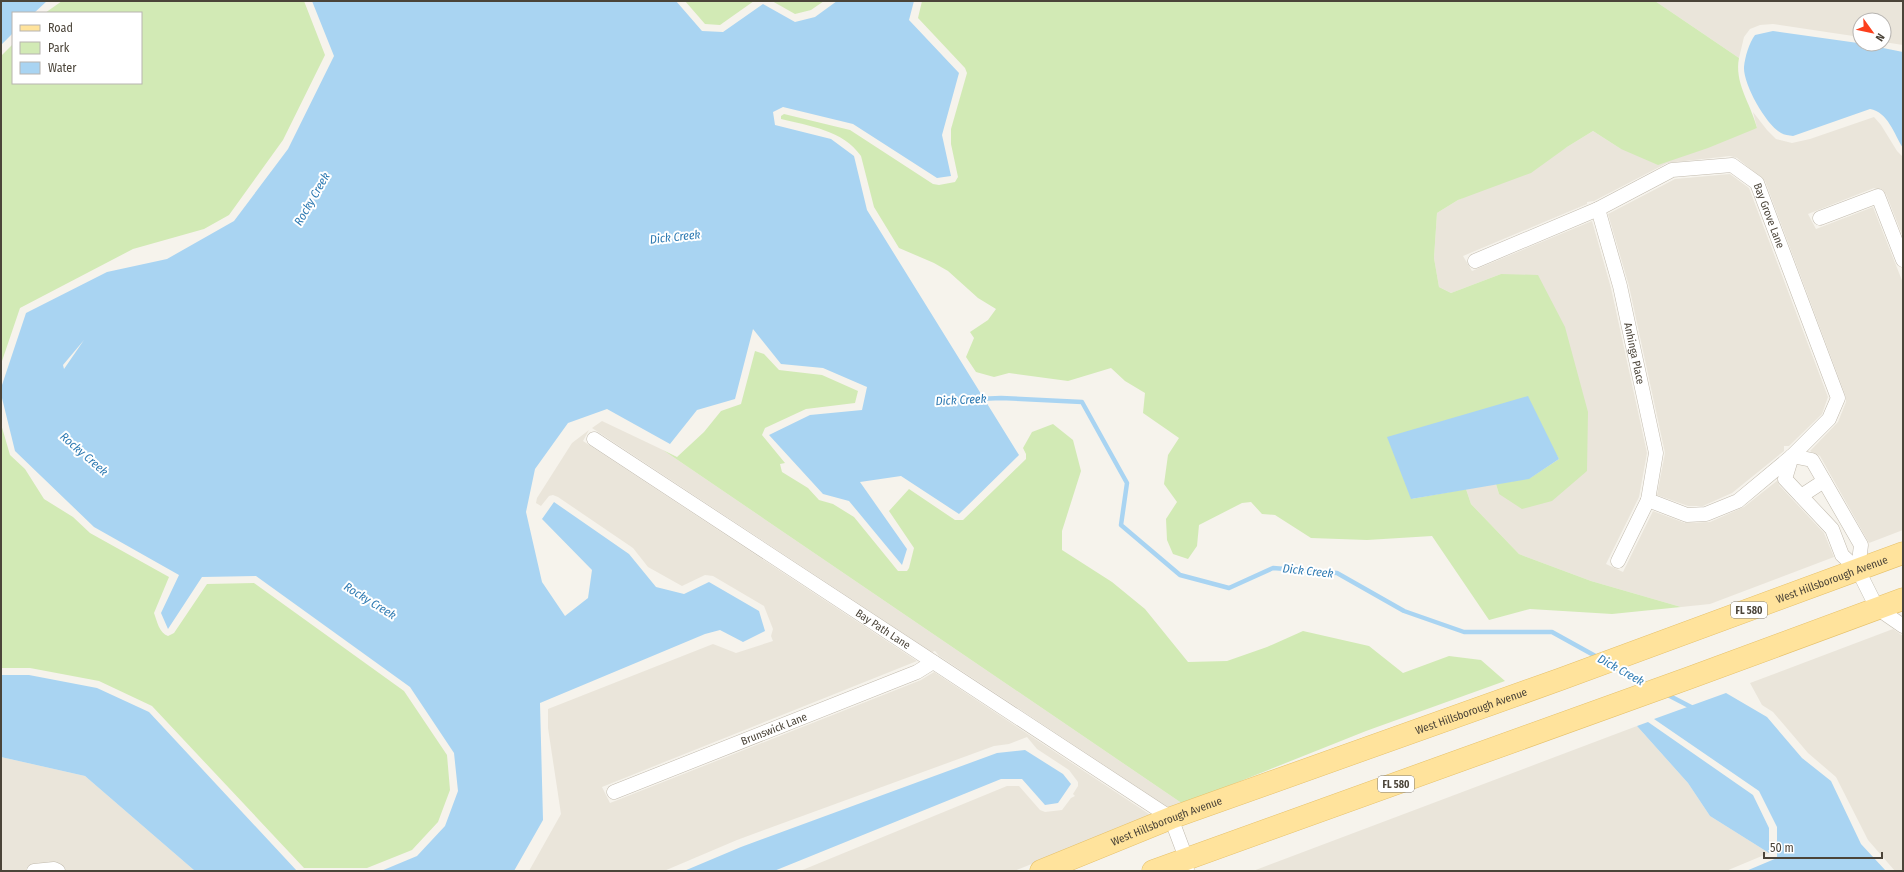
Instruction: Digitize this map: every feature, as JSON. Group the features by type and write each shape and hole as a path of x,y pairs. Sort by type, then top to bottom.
{"main road":[{"name":"West Hillsborough Avenue","path":"1041,871 1171,818 1561,679 1903,553"},
{"name":"FL 580","path":"1153,871 1186,865 1425,774 1903,599"}],"street":[{"name":"Bay Grove Lane","path":"1475,261 1598,210 1672,170 1732,165 1756,183 1838,398 1829,419 1792,456 1785,480 1832,529 1842,555 1858,570"},
{"path":"1820,218 1878,196 1903,260"},
{"name":"Anhinga Place","path":"1598,210 1620,286 1656,453 1648,500 1618,560"},
{"name":"Bay Path Lane","path":"594,440 1171,818"},
{"path":"1648,500 1687,515 1706,514 1738,501 1792,456 1812,460 1861,545 1858,570 1877,608 1903,626"},
{"path":"1801,496 1824,481"},
{"name":"Brunswick Lane","path":"614,792 917,672 933,662"},
{"path":"1171,818 1186,865"},
{"path":"34,871 54,869 58,871"}],"shaded area":[{"path":"1655,1 1903,1 1903,45 1892,43 1892,12 1852,12 1852,36 1773,24 1760,25 1750,29 1744,37 1739,58"},
{"path":"1753,112 1776,139 1792,143 1810,139 1874,117 1881,125 1897,151 1903,157 1903,237 1886,194 1874,188 1808,214 1816,229 1873,207 1903,283 1903,530 1869,543 1820,456 1810,451 1838,422 1846,402 1846,397 1765,181 1737,158 1730,156 1667,163 1594,201 1587,202 1587,204 1463,256 1472,271 1592,221 1611,288 1647,453 1639,497 1606,564 1623,572 1653,511 1685,523 1710,522 1744,507 1778,480 1779,485 1824,533 1834,557 1710,604 1681,607 1591,581 1519,554 1471,504 1466,489 1496,484 1499,494 1587,471 1501,274 1451,293 1439,287 1434,258 1437,213 1458,200 1567,147 1593,131 1621,149 1757,128"},
{"path":"1730,174 1749,188 1828,397 1822,414 1789,446 1784,446 1784,451 1732,493 1703,506 1688,506 1657,495 1665,453 1629,286 1608,214 1675,179"},
{"path":"602,421 663,450 1183,804 1171,809 939,656 935,651 932,652 592,428"},
{"path":"589,430 583,441 917,661 602,787 610,803 921,680 934,672 1152,816 1014,871 800,871 1007,786 1019,786 1040,810 1045,812 1062,810 1071,798 1075,796 1073,794 1078,786 1078,782 1069,770 1037,749 1027,737 1009,744 994,746 737,840 664,871 529,871 561,814 548,728 548,709 713,644 736,653 773,641 771,636 773,629 764,606 713,576 705,575 682,586 648,567 633,548 558,497 553,495 549,496 541,506 536,503 537,498 572,443"},
{"path":"1893,629 1903,636 1903,871 1895,871 1868,840 1836,777 1808,753 1773,712 1762,705 1750,683"},
{"path":"1637,726 1688,783 1710,816 1769,853 1726,871 1253,871"},
{"path":"1,757 85,776 195,871 1,871"}],"green space":[{"path":"62,1 304,1 325,55 283,140 229,215 204,229 133,249 20,308 1,364 1,56 12,45 12,84 142,84 142,12 46,12"},
{"path":"685,1 754,1 720,25 705,24"},
{"path":"772,1 824,1 811,10 795,14"},
{"path":"922,1 1655,1 1739,58 1738,67 1741,85 1757,128 1708,148 1658,165 1621,149 1593,131 1567,147 1531,173 1458,200 1437,213 1434,258 1439,287 1451,293 1501,274 1538,275 1565,327 1588,412 1587,471 1552,501 1522,509 1499,494 1496,484 1530,478 1559,459 1551,446 1411,499 1466,489 1471,504 1519,554 1591,581 1681,607 1612,614 1530,609 1489,620 1432,536 1367,540 1311,538 1275,515 1262,514 1251,502 1242,503 1199,525 1197,546 1188,559 1173,554 1167,540 1166,519 1177,502 1164,484 1168,455 1179,438 1143,413 1145,393 1125,381 1111,368 1068,381 1009,373 994,377 976,372 966,357 974,338 970,332 988,320 996,309 978,298 948,271 934,263 899,248 874,207 861,156 854,147 845,140 825,130 781,119 781,116 784,114 850,130 933,184 939,185 955,182 958,177 951,144 951,129 967,73 965,68 918,18"},
{"path":"755,351 764,354 779,370 822,375 858,391 855,403 806,409 765,428 762,435 785,463 780,464 782,472 808,488 819,500 833,504 854,517 898,571 907,571 914,548 889,511 909,489 955,520 963,520 1026,459 1026,454 1023,448 1032,432 1053,424 1073,440 1081,471 1062,531 1062,550 1112,582 1145,609 1188,662 1227,661 1267,647 1303,631 1369,646 1403,673 1449,656 1481,660 1505,681 1366,731 1183,804 663,450 677,457 704,432 721,411 741,404"},
{"path":"1,424 10,455 25,469 44,499 73,517 90,533 169,577 154,613 162,632 168,636 174,633 207,584 254,583 404,691 447,755 450,790 438,822 412,850 367,868 304,868 152,706 99,681 30,668 1,668"}],"water":[{"path":"1,1 47,1 35,12 12,12 12,34 1,45"},
{"name":"Rocky Creek","path":"312,1 676,1 702,31 723,32 763,4 795,22 815,17 837,1 914,1 909,20 959,73 942,135 951,176 937,178 853,124 783,107 773,112 775,125 831,139 854,156 867,210 1019,455 959,514 901,476 860,482 907,549 902,565 849,501 823,494 769,435 810,415 862,410 867,387 823,368 781,364 753,329 735,399 697,410 670,444 607,409 568,423 535,469 526,512 542,582 565,616 588,598 592,570 542,519 554,502 629,554 656,587 684,594 709,582 759,611 765,631 743,642 720,630 705,634 540,703 543,820 514,871 381,871 417,856 445,826 458,791 454,753 410,687 256,576 202,577 168,629 161,613 179,575 94,527 15,451 1,394 1,388 26,313 107,272 167,259 234,221 288,149 334,56","holes":["84,340 64,369 63,365"]},
{"path":"1773,31 1852,42 1852,52 1892,52 1892,50 1903,52 1903,148 1886,119 1881,114 1870,109 1793,136 1782,134 1775,129 1756,103 1747,83 1745,74 1745,59 1755,35"},
{"path":"1528,396 1559,459 1529,479 1411,499 1387,437"},
{"path":"1,675 29,675 97,688 149,712 297,871 195,871 85,776 1,757"},
{"path":"1726,693 1767,717 1802,758 1831,781 1861,844 1886,871 1746,871 1777,858 1777,827 1759,791 1654,719"},
{"path":"1648,722 1753,795 1769,828 1769,853 1710,816 1688,783 1637,726"},
{"path":"1025,750 1063,774 1071,784 1058,803 1045,805 1022,779 1001,779 774,871 684,871 741,847 997,753"}],"waterway":[{"name":"Dick Creek","path":"978,399 1001,398 1082,402 1127,483 1121,525 1180,575 1229,588 1273,568 1337,573 1404,611 1464,632 1552,632 1599,658"},
{"name":"Dick Creek","path":"1615,666 1649,685"},
{"name":"Dick Creek","path":"1666,694 1693,708"}]}
